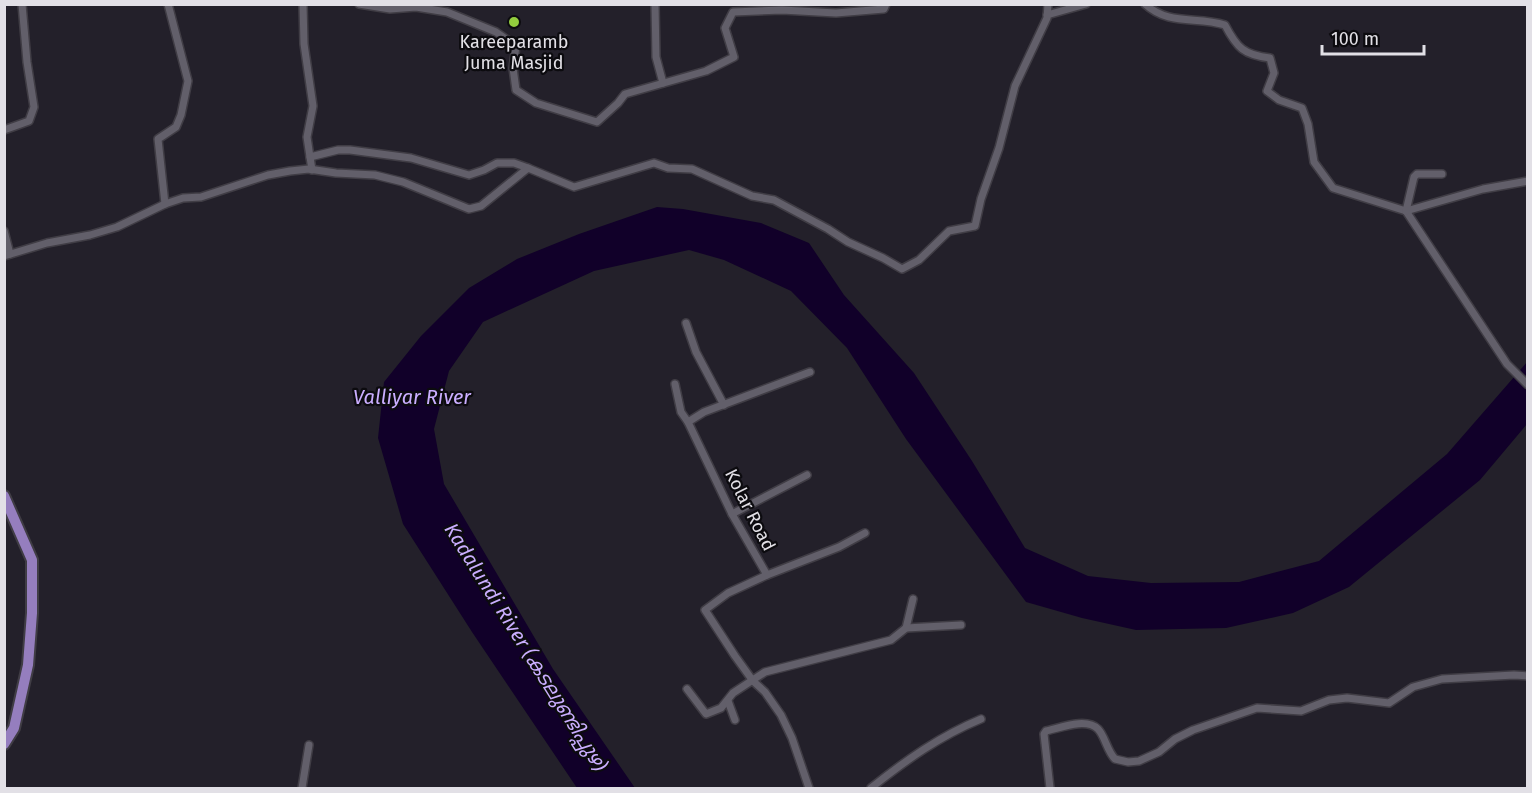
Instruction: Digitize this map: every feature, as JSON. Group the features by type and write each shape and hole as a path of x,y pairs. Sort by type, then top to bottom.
{"main road":[{"path":"4,496 32,560 32,613 28,665 14,728 4,744"}],"street":[{"path":"4,130 29,122 34,107 22,4"},
{"path":"165,204 158,139 176,127 181,115 188,81 168,4"},
{"path":"303,4 304,44 313,106 307,136 312,170"},
{"path":"359,4 390,9 416,7 447,12 496,32 516,46"},
{"path":"655,4 656,57 663,83"},
{"path":"516,46 513,68 516,90 536,103 597,122 625,94 706,72 734,57 725,28 733,12 782,10 836,13 884,9 886,4"},
{"path":"310,158 338,150 350,150 411,158 469,175 497,163 514,163 574,187 654,163 668,168 692,169 752,196 774,200 848,242 902,269 920,260 949,231 975,226 1015,86 1047,15 1048,4"},
{"path":"1047,15 1086,4"},
{"path":"1144,4 1155,14 1166,17 1225,25 1235,45 1256,57 1270,58 1274,73 1267,91 1279,100 1302,108 1308,124 1314,162 1333,188 1406,211 1483,189 1527,181"},
{"path":"507,31 511,43 516,46"},
{"path":"4,231 7,255 46,243 108,230 183,198 201,197 268,175 290,171 312,170 375,175 403,182 469,209 481,206 528,168"},
{"path":"1442,174 1417,174 1414,177 1406,211 1507,364 1527,385"},
{"path":"686,323 696,352 724,405"},
{"path":"688,422 704,412 810,372"},
{"name":"Kolar Road","path":"675,384 681,412 717,478 732,514 767,575 728,592 705,610 753,681 765,692 781,715 792,738 809,789"},
{"path":"732,514 807,475"},
{"path":"767,575 839,547 865,532"},
{"path":"906,628 913,599"},
{"path":"687,689 706,714 721,708 734,693 765,672 891,640 906,628 961,625"},
{"path":"1050,789 1044,734 1046,731 1089,724 1099,729 1115,759 1128,762 1139,761 1159,752 1175,739 1192,730 1257,708 1300,711 1329,700 1347,698 1389,703 1413,687 1442,680 1527,676"},
{"path":"728,701 735,720"},
{"path":"871,789 927,746 981,718"},
{"path":"302,789 309,745"}],"water":[{"name":"Valliyar River","path":"657,207 683,209 761,223 809,243 844,295 914,373 972,461 1025,548 1088,576 1151,583 1239,582 1319,561 1447,454 1527,362 1527,424 1480,480 1349,587 1293,613 1226,628 1136,630 1026,602 906,439 847,348 791,291 724,260 689,250 594,271 483,322 449,371 434,429 444,484 553,669 635,788 577,788 472,632 403,524 378,438 384,382 421,336 469,288 517,259 579,234"}],"place":[{"name":"Kareeparamb Juma Masjid","path":"514,22"}],"water label":[{"name":"Kadalundi River (കടലുണ്ടിപ്പുഴ)","path":"526,647"}]}
